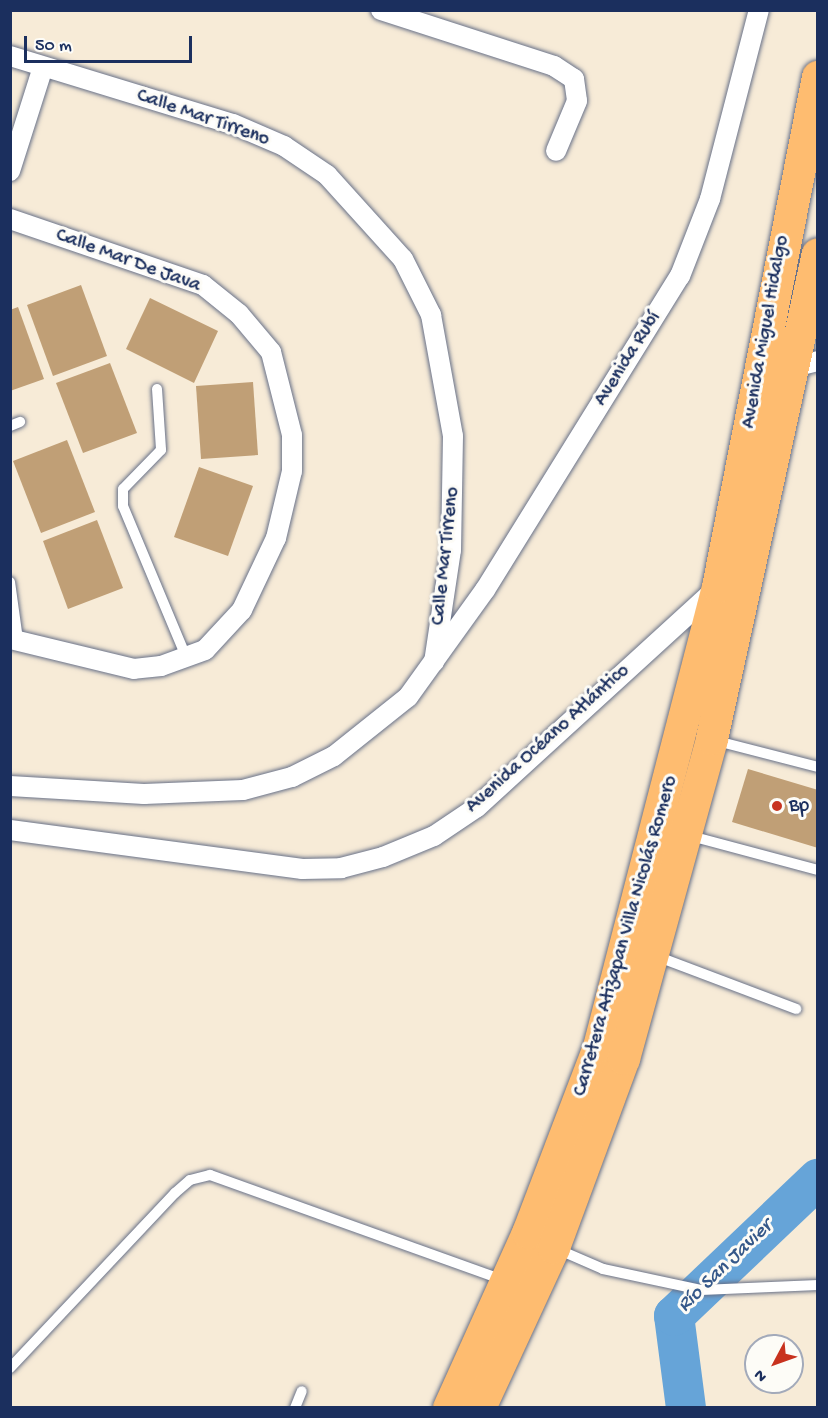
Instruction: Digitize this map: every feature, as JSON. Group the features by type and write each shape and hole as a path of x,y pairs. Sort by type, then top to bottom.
{"main road":[{"name":"Avenida Miguel Hidalgo","path":"733,588 759,368 818,77"},
{"name":"Avenida Miguel Hidalgo","path":"733,588 807,365 818,254"},
{"name":"Carretera Atizapan Villa Nicolás Romero","path":"448,1407 507,1281 599,1047 672,831 698,736 733,588"},
{"name":"Carretera Atizapan Villa Nicolás Romero","path":"480,1407 554,1248 595,1145 652,955 672,831"}],"street":[{"path":"381,10 554,66 574,79 577,101 556,151"},
{"name":"Avenida Rubí","path":"10,786 144,794 262,785 334,756 374,728 433,667 696,245 761,14"},
{"name":"Calle Mar Tirreno","path":"10,56 43,68 233,124 284,146 349,197 403,259 431,315 453,436 451,550 433,667"},
{"path":"10,171 43,68"},
{"name":"Calle Mar De Java","path":"10,219 203,285 239,314 271,352 292,435 292,471 276,538 242,610 222,634 187,659 134,669 14,639"},
{"path":"759,368 807,365"},
{"name":"Avenida Océano Atlántico","path":"10,830 302,869 383,857 434,836 477,807 733,588"}],"lane":[{"path":"157,388 160,450 123,489 123,506 187,659"},
{"path":"10,582 14,639"},
{"path":"698,736 818,767"},
{"path":"672,831 818,870"},
{"path":"652,955 796,1009"},
{"path":"10,1368 175,1193 190,1180 210,1174 507,1281"},
{"path":"554,1248 603,1269 701,1290 818,1285"},
{"path":"295,1407 302,1391"}],"building":[{"path":"81,285 107,356 53,376 27,305"},
{"path":"150,298 218,331 194,383 126,349"},
{"path":"18,307 44,379 10,391 10,310"},
{"path":"110,363 137,433 83,453 56,383"},
{"path":"253,382 258,455 201,459 196,386"},
{"path":"67,440 95,512 41,533 13,461"},
{"path":"199,467 253,486 228,556 174,537"},
{"path":"97,520 123,588 68,609 43,541"},
{"name":"Bp","path":"748,769 818,790 818,848 732,822"}],"waterway":[{"name":"Río San Javier","path":"686,1408 674,1316 818,1179"}],"place":[{"name":"Bp","path":"777,806"}]}
